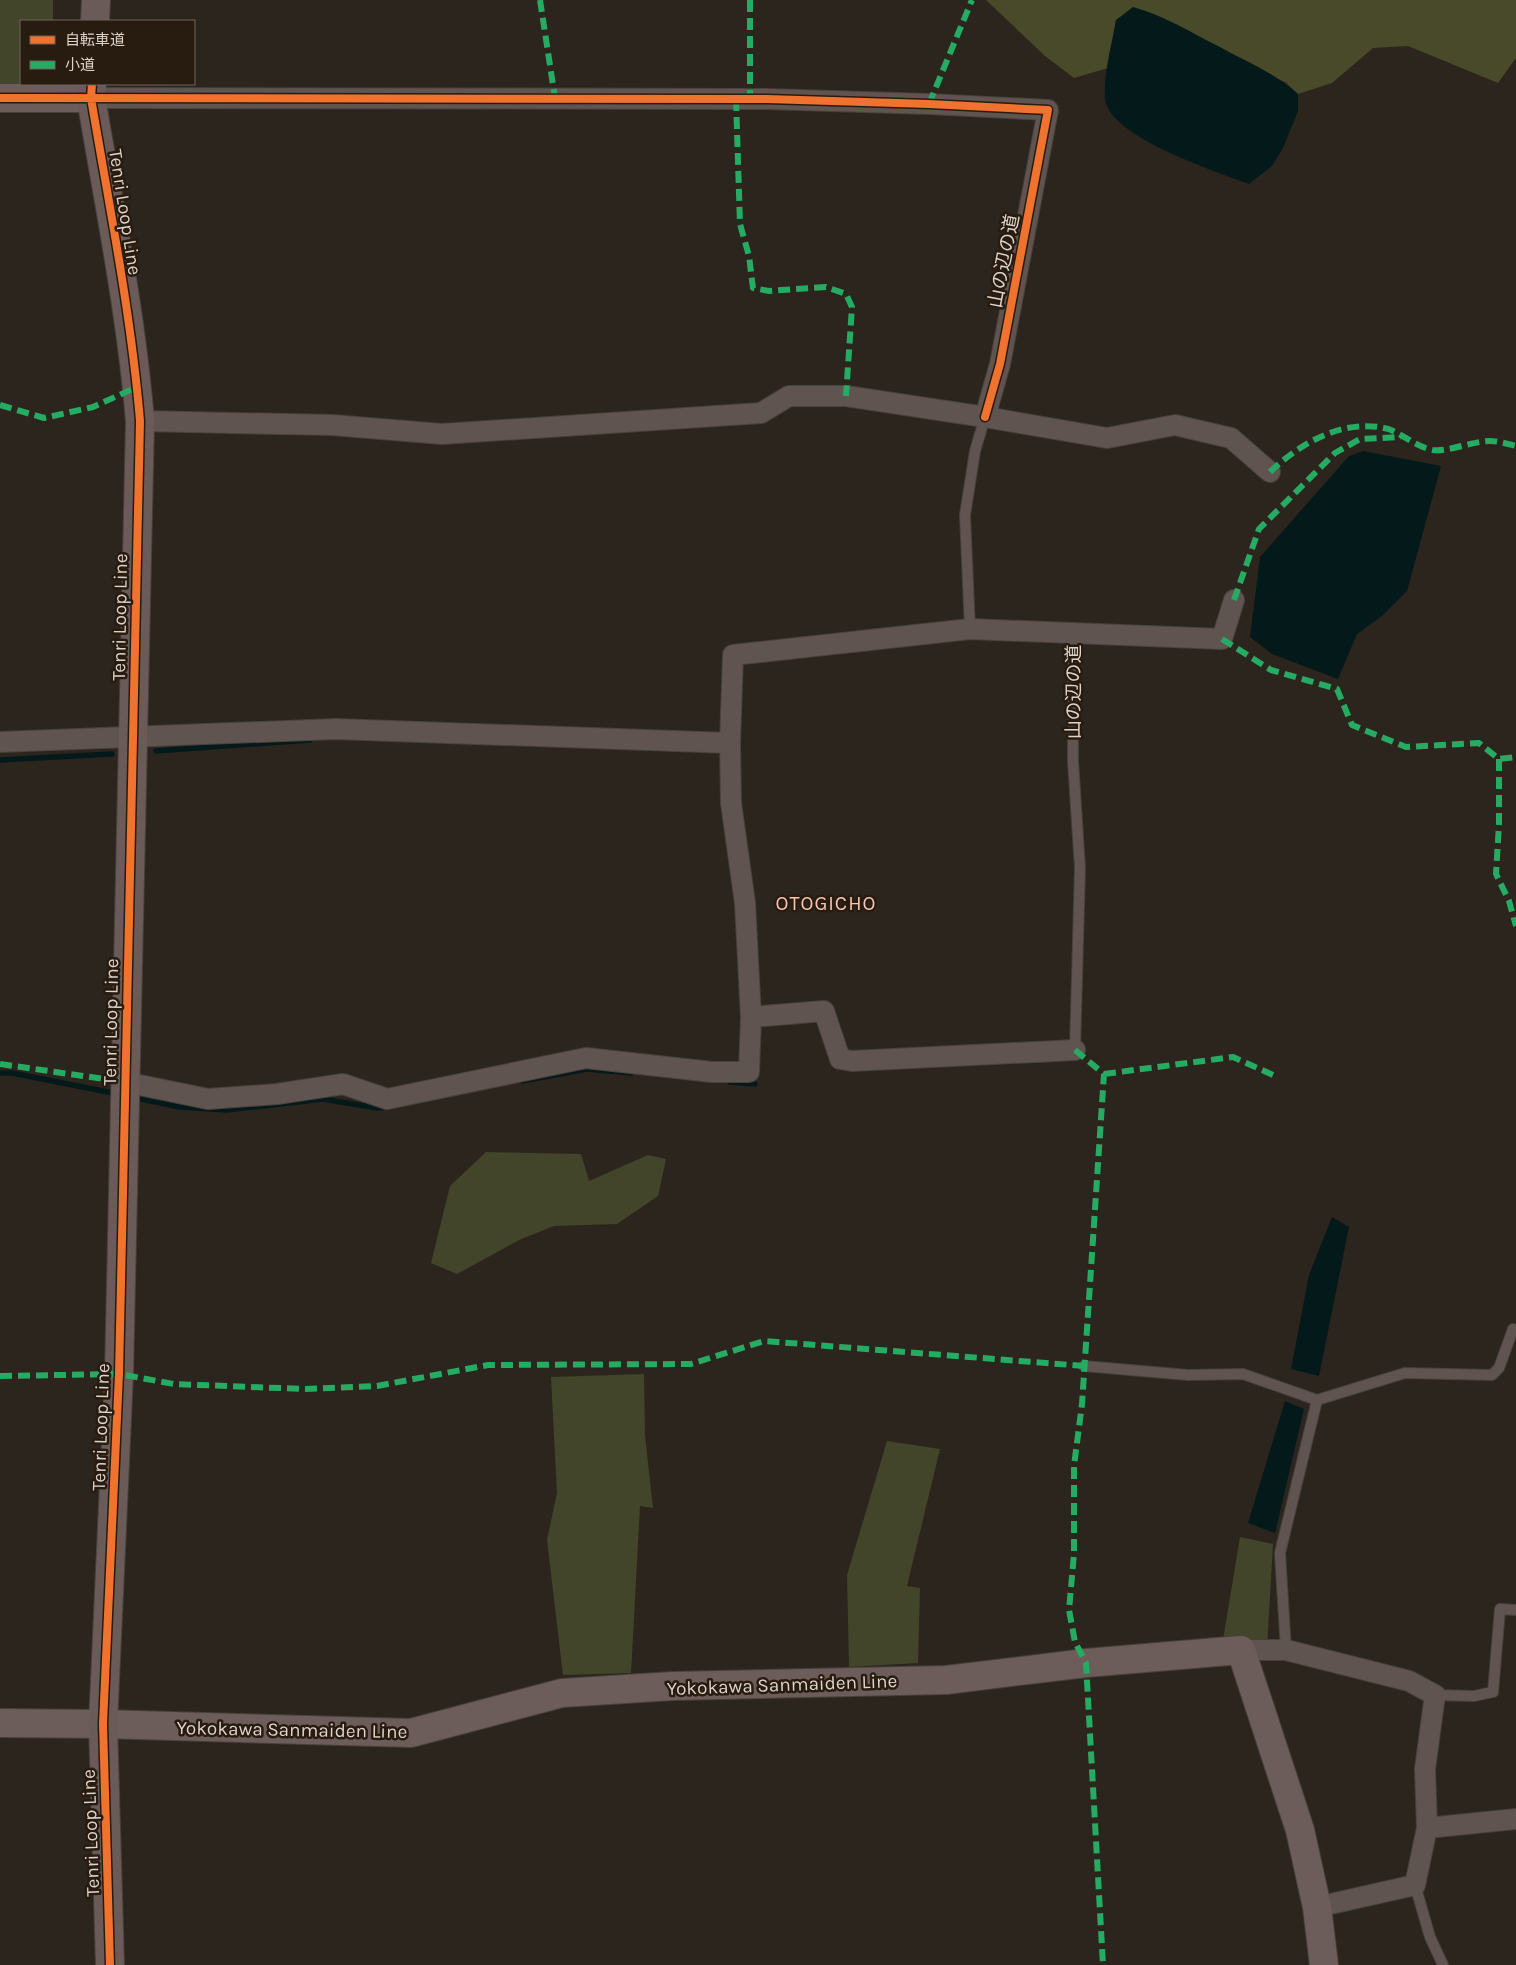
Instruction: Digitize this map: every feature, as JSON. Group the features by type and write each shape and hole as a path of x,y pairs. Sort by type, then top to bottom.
{"main road":[{"path":"95,20 96,0"},
{"path":"0,98 91,91"},
{"name":"Tenri Loop Line","path":"91,91 114,232 137,387 140,421 119,1374 103,1724 110,1965"},
{"path":"1241,1650 1300,1830 1317,1907 1324,1965"},
{"name":"Yokokawa Sanmaiden Line","path":"0,1723 103,1724 411,1733 562,1693 673,1686 946,1680 1086,1663 1241,1650"}],"street":[{"name":"山の辺の道","path":"91,91 766,99 1048,110 1000,364 985,417"},
{"path":"140,421 332,425 442,434 761,413 789,396 846,396 1107,438 1175,425 1231,438 1270,472"},
{"path":"1073,634 1222,639 1234,600"},
{"name":"山の辺の道","path":"970,629 1073,634"},
{"path":"125,1082 208,1099 278,1094 343,1084 387,1099 586,1058 712,1072 749,1072 751,1017 745,903 731,803 730,743 733,655 970,629"},
{"path":"0,742 336,729 730,743"},
{"path":"751,1017 824,1011 840,1059 852,1061 1075,1050"},
{"path":"1241,1650 1286,1650 1409,1681 1435,1694 1425,1769 1427,1828 1414,1885 1317,1907"},
{"path":"1427,1828 1516,1820"}],"lane":[{"name":"山の辺の道","path":"970,629 965,515 975,451 985,417"},
{"name":"山の辺の道","path":"1073,634 1073,761 1080,868 1075,1050"},
{"path":"1084,1366 1188,1375 1243,1374 1317,1400 1404,1373 1492,1375 1499,1368 1513,1329 1516,1330"},
{"path":"1286,1650 1280,1553 1317,1400"},
{"path":"1435,1694 1474,1696 1493,1692 1500,1610 1516,1610"},
{"path":"1414,1885 1430,1937 1443,1965"}],"green space":[{"path":"0,0 53,0 53,20 20,20 20,83 0,83"},
{"path":"986,0 1516,0 1516,58 1498,83 1408,46 1373,48 1332,83 1298,94 1285,82 1116,20 1108,68 1074,78 1045,56"},
{"path":"486,1152 581,1154 589,1181 648,1155 666,1159 658,1196 617,1224 554,1226 519,1240 457,1274 431,1263 450,1186"},
{"path":"644,1374 645,1436 653,1508 640,1506 631,1673 563,1675 547,1540 557,1493 551,1377"},
{"path":"887,1441 940,1449 907,1586 920,1588 918,1663 849,1667 847,1575"},
{"path":"1240,1537 1273,1544 1267,1647 1222,1646"}],"shaded area":[{"path":"1133,7 1166,19 1249,62 1280,80 1298,94 1298,111 1283,148 1272,166 1249,184 1166,151 1125,127 1111,113 1105,99 1105,90 1116,20"},
{"path":"1363,451 1441,466 1407,591 1382,616 1357,634 1338,679 1272,654 1250,637 1260,557 1349,456"},
{"path":"1332,1217 1349,1227 1319,1376 1291,1369 1309,1275"},
{"path":"1285,1401 1304,1409 1275,1533 1248,1523"}],"waterway":[{"path":"156,751 310,740"},
{"path":"0,760 112,754"},
{"path":"522,1081 587,1069 631,1073"},
{"path":"0,1073 12,1073 118,1094"},
{"path":"730,1082 755,1084"},
{"path":"132,1097 179,1107 227,1110 323,1099 377,1108 387,1107"}],"marked path":[{"path":"540,0 555,98"},
{"path":"750,0 750,99"},
{"path":"929,104 972,0"},
{"path":"736,99 740,224 749,256 753,288 769,291 826,287 846,294 852,307 846,396"},
{"path":"0,405 44,418 93,407 137,387"},
{"path":"1270,472 1308,443 1322,436 1353,427 1368,426 1389,429 1420,446 1433,450 1490,441 1516,446"},
{"path":"1234,600 1259,529 1335,453 1360,439 1401,437"},
{"path":"1222,639 1271,670 1337,689 1352,725 1406,747 1479,743 1499,759 1516,757"},
{"path":"1499,759 1499,824 1496,874 1509,901 1516,926"},
{"path":"1075,1050 1104,1074 1082,1404 1074,1466 1074,1554 1069,1610 1075,1642 1086,1663 1103,1965"},
{"path":"1104,1074 1233,1057 1273,1075"},
{"path":"0,1064 125,1082"},
{"path":"0,1376 119,1374 174,1384 304,1389 377,1386 488,1365 691,1364 764,1341 1084,1366"}],"cycle path":[{"path":"92,85 91,98 125,300 140,421 119,1374 103,1724 110,1965"},
{"path":"0,98 767,99 1048,110 1000,364 985,417"}],"district":[{"name":"OTOGICHO","path":"826,903"}]}
